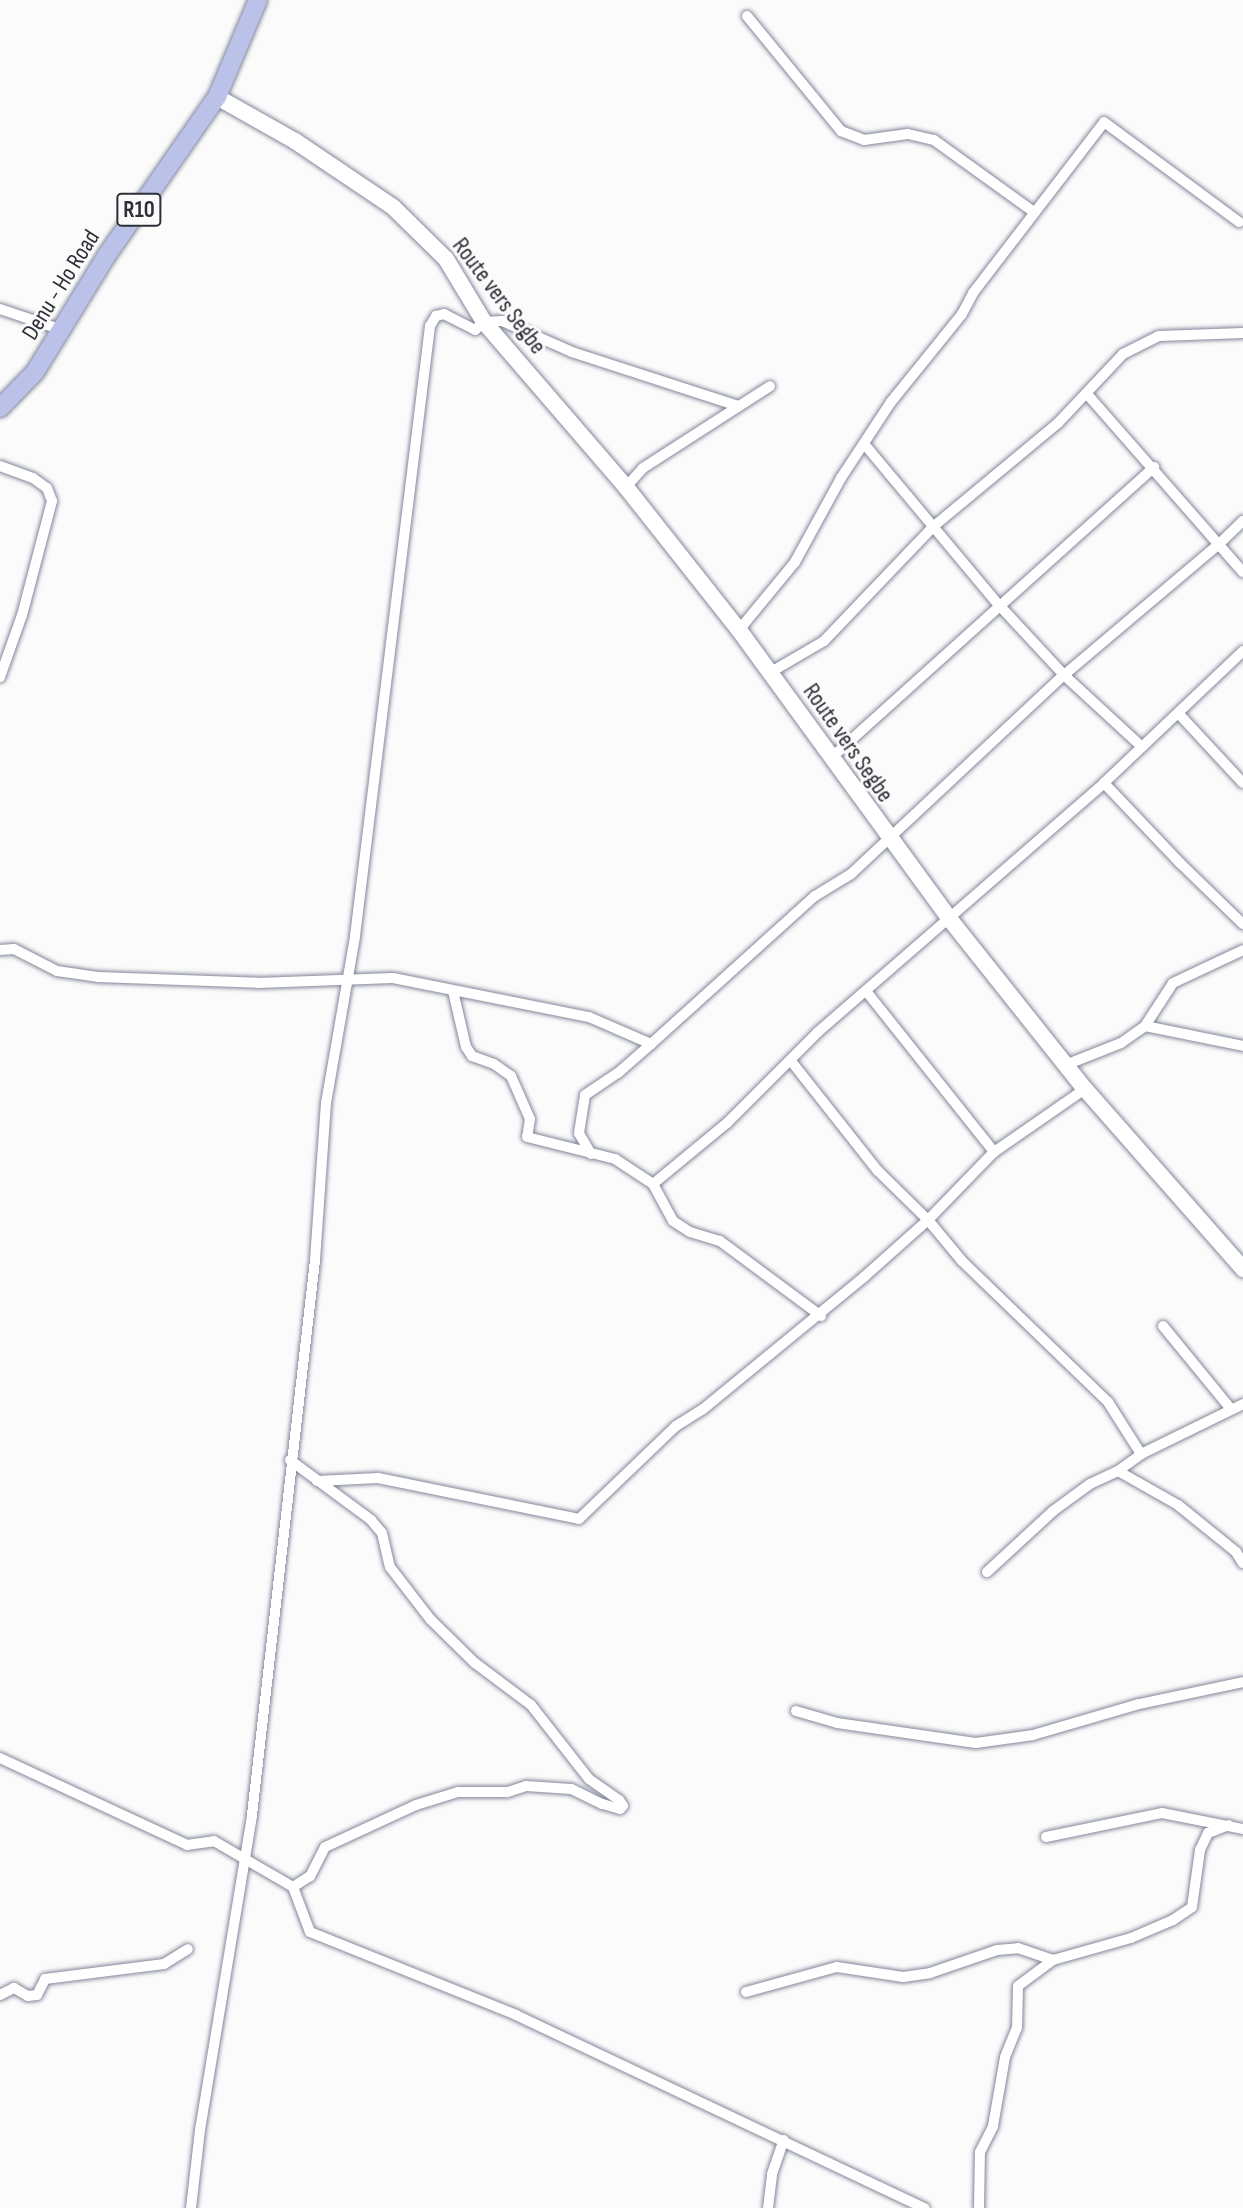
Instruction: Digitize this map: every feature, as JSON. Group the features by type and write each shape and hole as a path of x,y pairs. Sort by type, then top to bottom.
{"main road":[{"name":"Denu - Ho Road","path":"0,408 34,372 107,255 217,97 258,0"},
{"name":"Route vers Segbe","path":"217,97 295,141 393,207 446,259 484,322 626,486 739,630 888,839 948,917 1068,1064 1085,1089 1243,1269"}],"street":[{"path":"747,16 841,131 864,140 908,135 934,141 1034,212"},
{"path":"739,630 795,562 841,478 891,402 962,314 973,293 1104,122 1240,222"},
{"path":"0,309 62,330"},
{"path":"191,2208 200,2130 252,1815 290,1460 315,1259 332,1051 348,980 430,326 436,316 444,314 475,330 484,322 502,321 572,352 738,406"},
{"path":"771,672 824,640 933,526 1058,423 1123,354 1159,336 1243,333"},
{"path":"626,486 643,467 769,386"},
{"path":"1087,394 1154,467 1243,572"},
{"path":"865,445 999,606 1064,675 1142,747"},
{"path":"0,466 33,478 47,488 52,501 22,615 0,677"},
{"path":"831,758 1154,467"},
{"path":"592,1154 579,1133 585,1095 618,1073 815,896 851,874 1064,675 1243,521"},
{"path":"653,1184 727,1123 948,917 1104,783 1243,651"},
{"path":"1179,714 1243,783"},
{"path":"1104,783 1243,924"},
{"path":"0,950 14,949 57,971 98,976 258,984 393,978 589,1017 651,1044"},
{"path":"1068,1064 1121,1043 1145,1026 1173,983 1243,950"},
{"path":"453,990 466,1047 472,1056 494,1064 511,1076 530,1119 527,1137 615,1159 653,1184 673,1221 690,1232 720,1241 821,1316"},
{"path":"866,991 994,1152"},
{"path":"1145,1026 1243,1046"},
{"path":"791,1061 878,1171 928,1220 962,1262 1108,1402 1142,1454"},
{"path":"317,1481 378,1478 579,1519 676,1426 702,1410 821,1316 928,1220 994,1152 1085,1089"},
{"path":"1163,1326 1231,1409"},
{"path":"987,1572 1053,1511 1090,1484 1118,1471 1142,1454 1243,1404"},
{"path":"290,1460 371,1520 382,1533 390,1567 430,1619 475,1663 531,1705 589,1779 619,1800 623,1806 620,1809 602,1804 571,1788 526,1786 500,1792 458,1792 416,1805 325,1847 310,1876 293,1887"},
{"path":"1118,1471 1178,1505 1236,1552 1243,1563"},
{"path":"796,1711 837,1723 976,1743 1033,1735 1139,1704 1243,1682"},
{"path":"0,1758 187,1845 214,1841 244,1857 293,1887 310,1932 516,2015 925,2208"},
{"path":"1046,1837 1162,1813 1243,1829"},
{"path":"979,2208 980,2152 993,2126 1005,2057 1017,2028 1018,1986 1053,1960 1131,1938 1173,1920 1192,1907 1200,1850 1208,1833 1229,1825"},
{"path":"746,1992 837,1967 903,1977 930,1973 996,1950 1018,1948 1053,1960"},
{"path":"0,1995 14,1988 28,1996 37,1995 45,1979 163,1964 188,1950"},
{"path":"768,2208 772,2174 784,2140"}]}
